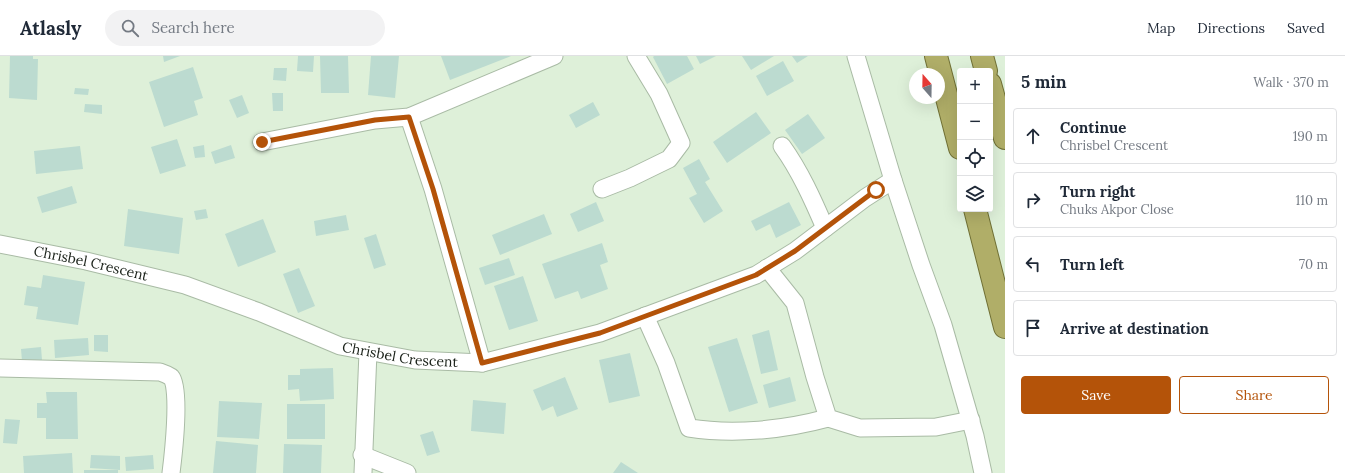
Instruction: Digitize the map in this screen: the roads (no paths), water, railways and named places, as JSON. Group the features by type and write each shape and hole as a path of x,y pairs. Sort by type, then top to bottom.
{"highway":[{"path":"936,56 958,140"},
{"path":"982,56 985,68"},
{"path":"993,95 1005,138"},
{"path":"976,212 1005,327"}],"street":[{"path":"262,142 375,120 409,117 554,56"},
{"path":"602,189 630,178 669,159 681,143 659,94 636,56"},
{"path":"856,56 893,180 921,265 943,325 971,420 983,473"},
{"path":"409,117 433,189 482,363"},
{"path":"782,146 814,202 825,228"},
{"name":"Chrisbel Crescent","path":"0,244 86,261 185,285 259,312 340,346 415,360 482,363 600,333 756,275 795,251 866,198 893,180"},
{"path":"767,268 795,303 828,418"},
{"path":"645,316 666,363 689,428 708,431 762,430 806,424 828,418 860,428 936,427 971,420"},
{"path":"363,473 362,455 368,352"},
{"path":"0,368 160,372 171,378 176,388 175,445 171,473"},
{"path":"362,455 407,473"}]}
